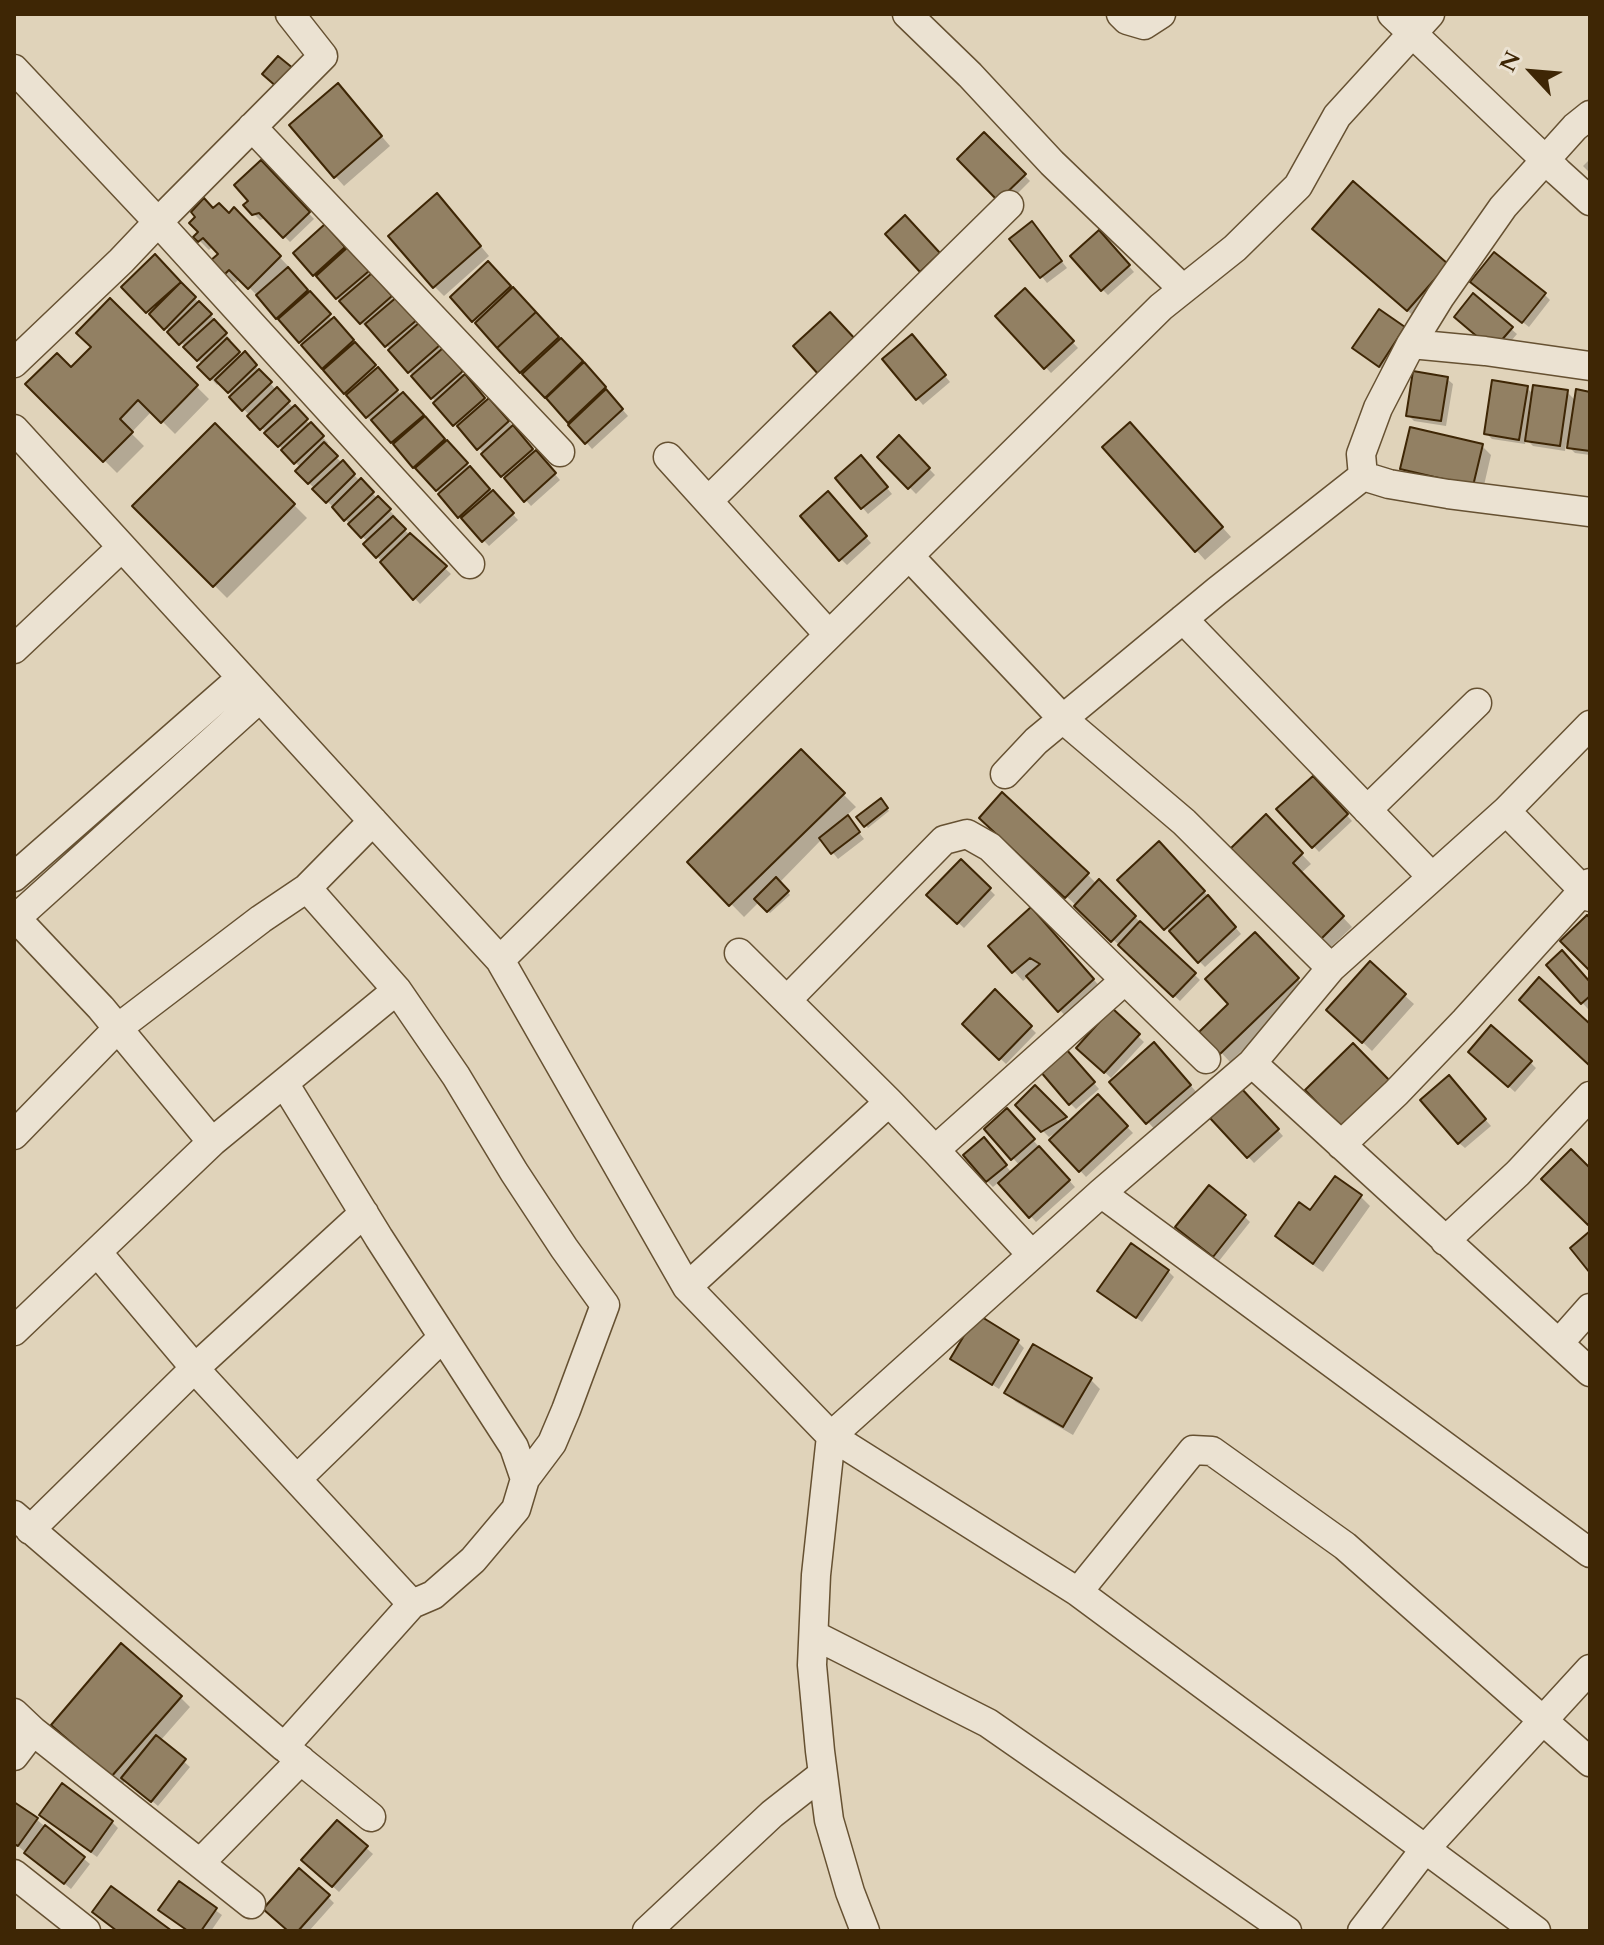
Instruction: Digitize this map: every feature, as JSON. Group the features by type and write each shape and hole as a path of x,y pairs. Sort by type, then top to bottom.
{"street":[{"path":"14,363 121,261 323,56 290,14"},
{"path":"907,14 970,75 1052,163 1183,289"},
{"path":"1121,14 1127,20 1144,25 1161,14"},
{"path":"500,960 1161,307 1235,248 1298,186 1337,116 1411,21 1546,161 1590,201"},
{"path":"14,69 470,564"},
{"path":"1363,476 1361,454 1378,408 1440,297 1503,207 1575,127 1590,115"},
{"path":"252,127 560,452"},
{"path":"708,501 1009,205"},
{"path":"1411,344 1590,366"},
{"path":"14,429 500,960 687,1287 831,1436 1078,1592 1536,1931"},
{"path":"668,457 829,635"},
{"path":"1363,476 1389,484 1448,494 1590,512"},
{"path":"1005,774 1036,741 1363,476"},
{"path":"15,645 122,547"},
{"path":"909,556 1063,719 1184,822 1331,968"},
{"path":"1183,619 1432,877"},
{"path":"14,877 250,688"},
{"path":"212,1142 101,1008 15,918 250,688"},
{"path":"1367,810 1477,703"},
{"path":"865,1931 829,1820 812,1665 816,1575 831,1436 1101,1193 1252,1063 1331,968 1506,811 1590,725"},
{"path":"1341,1145 1396,1093 1588,890 1506,811"},
{"path":"14,1135 118,1028 261,919 307,888 373,821"},
{"path":"787,1000 944,840 967,834 990,847 1206,1059"},
{"path":"200,1863 412,1604 433,1595 473,1560 516,1509 525,1479 552,1443 605,1305 539,1210 456,1076 397,990 307,888"},
{"path":"739,953 889,1102 1032,1255"},
{"path":"935,1150 1125,980"},
{"path":"14,1331 212,1142 397,990"},
{"path":"1252,1063 1590,1372"},
{"path":"284,1083 514,1447 525,1479"},
{"path":"1445,1241 1518,1173 1590,1096"},
{"path":"687,1287 889,1102"},
{"path":"1101,1193 1590,1553"},
{"path":"364,1213 22,1522 371,1817"},
{"path":"97,1252 195,1368 412,1604"},
{"path":"1559,1343 1590,1308"},
{"path":"297,1479 443,1337"},
{"path":"1078,1592 1193,1450 1212,1451 1345,1546 1590,1762"},
{"path":"814,1635 988,1723 1287,1931"},
{"path":"1362,1931 1425,1849 1590,1669"},
{"path":"14,1756 24,1722 251,1904"},
{"path":"647,1931 772,1814 823,1774"},
{"path":"14,1874 86,1931"}],"building":[{"path":"278,56 294,69 278,88 262,74"},
{"path":"338,83 382,136 334,178 289,125"},
{"path":"984,132 1026,174 998,201 957,159"},
{"path":"261,160 310,212 283,238 259,213 252,215 243,205 248,201 234,185"},
{"path":"1353,181 1448,264 1407,311 1312,229"},
{"path":"437,193 481,246 433,288 388,236"},
{"path":"204,198 213,208 219,203 229,213 234,207 281,256 248,289 229,270 224,275 210,261 218,254 203,238 198,242 193,237 198,232 189,223 195,217 191,212"},
{"path":"905,215 940,253 920,272 885,234"},
{"path":"1032,221 1062,261 1040,278 1009,239"},
{"path":"325,224 345,247 313,276 293,253"},
{"path":"1099,230 1130,265 1101,291 1070,256"},
{"path":"348,247 369,271 336,299 316,276"},
{"path":"1494,252 1546,293 1522,323 1470,282"},
{"path":"155,254 181,282 146,313 121,287"},
{"path":"488,261 511,286 472,322 450,297"},
{"path":"288,267 308,290 276,319 256,295"},
{"path":"372,273 392,296 360,324 339,301"},
{"path":"181,282 196,297 164,330 149,314"},
{"path":"513,287 536,312 497,348 475,323"},
{"path":"1025,288 1074,341 1044,369 995,316"},
{"path":"310,291 331,314 299,343 278,319"},
{"path":"1473,293 1513,327 1493,350 1454,317"},
{"path":"398,296 418,319 385,347 365,324"},
{"path":"110,298 198,385 161,423 138,400 120,419 133,432 103,462 25,384 57,353 71,367 91,347 76,333"},
{"path":"199,301 212,314 179,345 167,332"},
{"path":"1379,309 1405,327 1379,367 1352,348"},
{"path":"536,312 559,337 520,373 497,348"},
{"path":"830,312 857,341 819,375 793,346"},
{"path":"334,317 354,340 322,369 301,345"},
{"path":"214,319 227,333 197,361 183,347"},
{"path":"420,322 440,345 408,373 388,350"},
{"path":"912,334 946,375 916,400 882,359"},
{"path":"227,338 240,352 210,380 197,367"},
{"path":"561,338 583,361 545,398 522,374"},
{"path":"355,342 376,365 344,394 323,370"},
{"path":"443,348 463,371 431,399 411,376"},
{"path":"245,351 257,365 228,393 215,380"},
{"path":"584,362 606,387 568,423 546,398"},
{"path":"378,367 398,390 366,418 346,395"},
{"path":"259,369 272,382 242,411 229,397"},
{"path":"1413,371 1448,377 1441,421 1406,416"},
{"path":"465,374 485,398 453,426 433,403"},
{"path":"1492,380 1528,386 1519,440 1484,434"},
{"path":"1533,385 1568,390 1560,446 1525,441"},
{"path":"277,387 290,401 260,430 247,416"},
{"path":"606,389 623,409 585,444 568,425"},
{"path":"1576,389 1590,392 1590,451 1567,448"},
{"path":"403,392 424,415 391,443 371,420"},
{"path":"489,398 509,421 477,450 457,426"},
{"path":"295,405 308,419 278,447 264,433"},
{"path":"425,416 445,439 413,468 393,444"},
{"path":"311,422 324,436 294,464 281,450"},
{"path":"1130,422 1223,527 1195,552 1102,447"},
{"path":"215,423 295,504 213,587 132,506"},
{"path":"513,425 533,449 501,477 481,454"},
{"path":"1410,427 1483,444 1473,486 1400,469"},
{"path":"899,435 930,468 908,489 877,457"},
{"path":"447,440 468,463 436,491 415,468"},
{"path":"324,442 338,456 308,484 295,471"},
{"path":"536,450 556,473 524,502 504,478"},
{"path":"861,455 888,487 861,509 835,478"},
{"path":"343,460 355,474 326,503 312,489"},
{"path":"470,466 490,489 458,518 438,494"},
{"path":"361,478 374,492 344,521 332,507"},
{"path":"493,490 514,513 482,542 461,518"},
{"path":"828,491 867,536 839,561 800,516"},
{"path":"378,496 391,509 361,538 348,524"},
{"path":"393,516 406,529 376,558 363,544"},
{"path":"410,533 447,566 413,600 380,562"},
{"path":"801,749 845,793 729,906 687,862"},
{"path":"1313,776 1348,814 1312,848 1276,809"},
{"path":"1002,792 1089,873 1065,898 979,818"},
{"path":"881,798 888,808 864,827 856,817"},
{"path":"1266,814 1303,853 1293,863 1344,916 1319,941 1230,849"},
{"path":"848,815 860,832 831,854 819,838"},
{"path":"1159,841 1205,891 1164,930 1117,880"},
{"path":"961,859 991,888 957,924 926,895"},
{"path":"776,877 789,891 767,912 754,899"},
{"path":"1099,879 1136,916 1111,942 1074,906"},
{"path":"1208,895 1236,927 1198,963 1169,931"},
{"path":"1031,907 1094,979 1058,1012 1026,976 1040,964 1030,958 1012,973 988,946"},
{"path":"1587,915 1590,918 1590,971 1560,941"},
{"path":"1140,921 1196,973 1173,997 1118,945"},
{"path":"1255,932 1299,978 1220,1054 1199,1032 1228,1004 1205,979"},
{"path":"1562,950 1590,982 1590,996 1581,1004 1546,965"},
{"path":"1370,961 1406,994 1362,1043 1326,1010"},
{"path":"1539,977 1590,1024 1590,1066 1519,1000"},
{"path":"995,989 1032,1026 999,1060 962,1024"},
{"path":"1112,1008 1140,1034 1104,1073 1076,1048"},
{"path":"1491,1025 1532,1061 1508,1087 1468,1052"},
{"path":"1154,1042 1191,1085 1146,1124 1109,1082"},
{"path":"1353,1043 1392,1083 1343,1130 1305,1090"},
{"path":"1066,1049 1095,1082 1069,1105 1040,1071"},
{"path":"1449,1075 1486,1119 1458,1144 1420,1100"},
{"path":"1035,1085 1067,1117 1041,1132 1015,1105"},
{"path":"1241,1088 1279,1129 1247,1158 1209,1117"},
{"path":"1098,1094 1128,1126 1079,1172 1049,1140"},
{"path":"1007,1108 1035,1139 1011,1160 984,1129"},
{"path":"984,1137 1007,1165 986,1182 963,1155"},
{"path":"1039,1146 1070,1180 1029,1218 998,1183"},
{"path":"1571,1149 1590,1168 1588,1225 1541,1179"},
{"path":"1335,1176 1362,1195 1313,1264 1275,1236 1299,1202 1310,1210"},
{"path":"1209,1185 1246,1215 1213,1257 1175,1227"},
{"path":"1590,1231 1590,1273 1570,1248"},
{"path":"1131,1243 1169,1270 1136,1318 1097,1291"},
{"path":"977,1314 1019,1340 992,1385 950,1359"},
{"path":"1033,1344 1092,1378 1063,1427 1004,1393"},
{"path":"121,1643 182,1696 111,1777 51,1725"},
{"path":"156,1735 186,1759 151,1802 121,1778"},
{"path":"62,1783 113,1821 91,1852 39,1815"},
{"path":"14,1802 38,1818 18,1846 14,1844"},
{"path":"337,1820 368,1846 332,1887 301,1860"},
{"path":"45,1825 85,1857 64,1884 24,1853"},
{"path":"299,1868 330,1895 298,1931 288,1931 263,1909"},
{"path":"179,1881 217,1908 201,1931 188,1931 158,1910"},
{"path":"111,1886 172,1931 117,1931 92,1912"}]}
